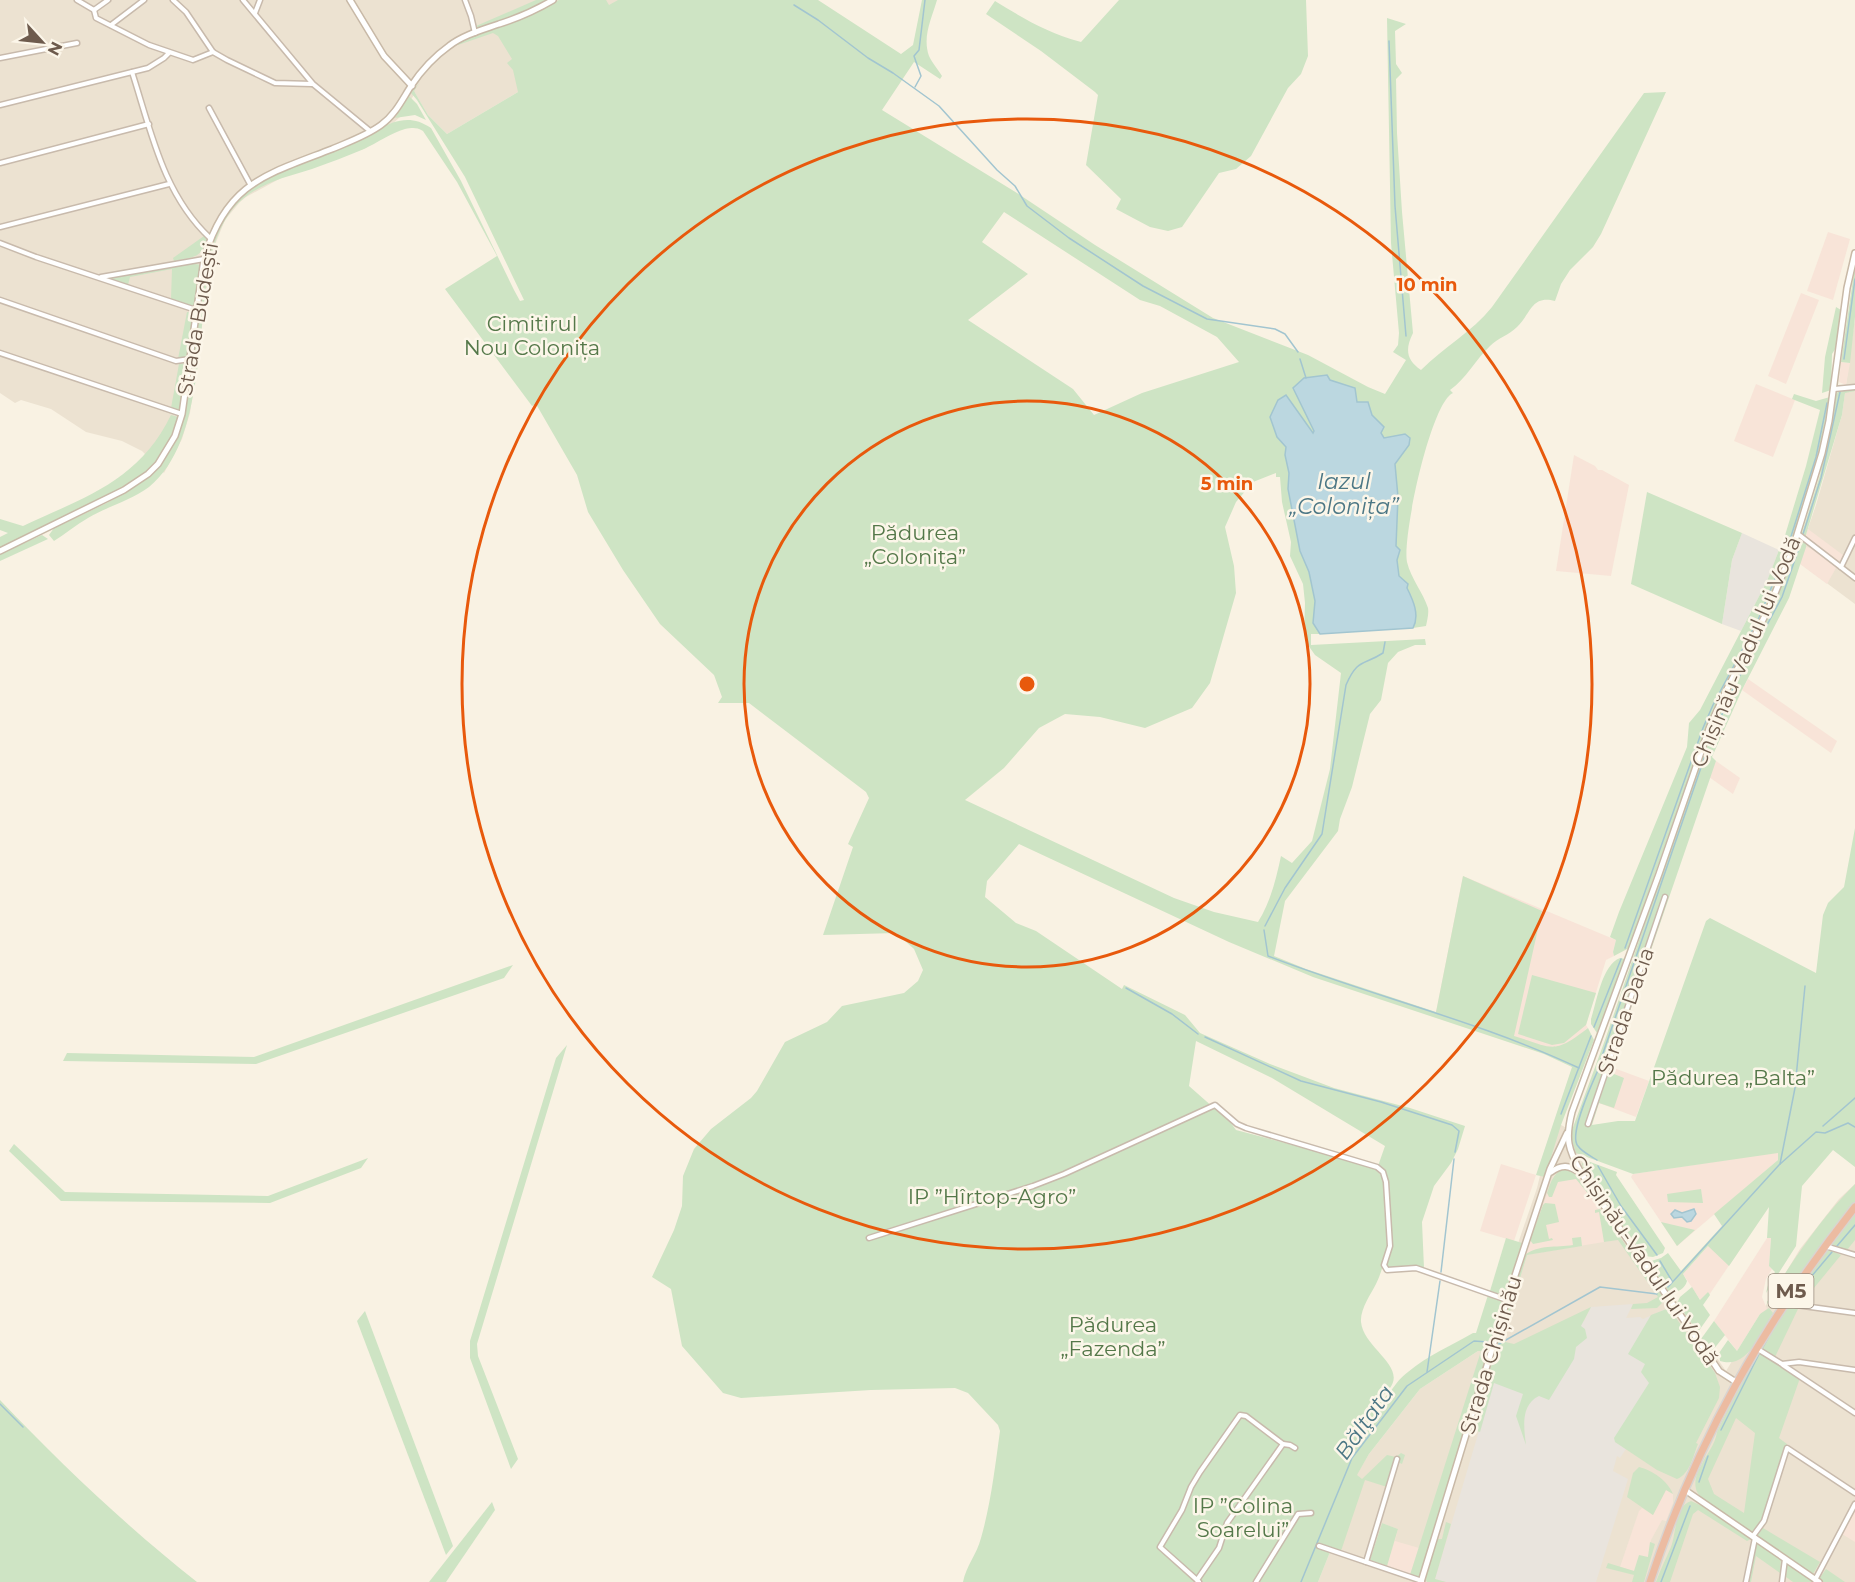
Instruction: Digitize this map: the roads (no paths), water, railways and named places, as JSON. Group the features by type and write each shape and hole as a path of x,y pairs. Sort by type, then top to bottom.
{"highway":[{"name":"M5","path":"1650,1582 1685,1490 1711,1430 1736,1382 1785,1301 1824,1245 1855,1207"}],"street":[{"path":"76,0 94,10 96,18 169,53 193,60 213,52"},
{"path":"94,10 108,0"},
{"path":"111,25 144,0"},
{"path":"173,0 186,12 213,52 274,83 313,84"},
{"path":"243,0 313,84 370,132"},
{"path":"255,13 260,0"},
{"path":"350,0 384,56 411,86"},
{"path":"465,0 475,33"},
{"name":"Strada Budești","path":"0,551 123,490 148,474 158,464 175,436 182,414 204,259 210,237 232,202 250,184 370,132 392,115 411,86 446,48 475,33 553,0"},
{"path":"0,58 78,43"},
{"path":"0,105 132,72 156,64 169,53"},
{"path":"132,72 169,184 196,224 210,237"},
{"path":"208,108 250,184"},
{"path":"0,163 148,124"},
{"path":"0,227 169,184"},
{"path":"0,243 196,310"},
{"name":"Chișinău-Vadul lui Vodă","path":"1736,1382 1719,1371 1581,1173 1568,1148 1568,1131 1572,1112 1710,726 1769,609 1798,534 1822,453 1834,389 1847,288 1855,253"},
{"path":"101,277 204,259"},
{"path":"0,300 176,361 191,359"},
{"path":"0,352 182,414"},
{"path":"1834,389 1855,387"},
{"path":"1798,534 1855,578"},
{"path":"1840,567 1855,538"},
{"name":"Strada Dacia","path":"1588,1124 1665,897"},
{"path":"869,1238 1033,1186 1215,1105 1237,1124 1246,1128 1377,1167 1383,1172 1386,1182 1389,1246 1384,1265 1387,1270 1416,1268 1507,1300"},
{"name":"Strada Chișinău","path":"1421,1581 1507,1300 1550,1172 1568,1131"},
{"path":"1550,1172 1557,1167 1565,1166 1581,1173"},
{"path":"1824,1245 1855,1254"},
{"path":"1785,1301 1796,1305 1855,1313"},
{"path":"1755,1348 1855,1413"},
{"path":"1782,1364 1799,1362 1855,1370"},
{"path":"1283,1444 1227,1523 1220,1548 1198,1581 1160,1547 1182,1510 1200,1472 1240,1415 1246,1416 1283,1444 1295,1448"},
{"path":"1746,1582 1754,1537 1764,1521 1787,1448 1855,1493"},
{"path":"1366,1562 1397,1459"},
{"path":"1685,1490 1817,1581 1855,1504"},
{"path":"1256,1582 1298,1514 1311,1513"},
{"path":"1319,1546 1421,1581"},
{"path":"1782,1582 1785,1558"}],"water":[{"name":"Iazul „Colonița”","path":"1327,375 1330,380 1355,388 1357,402 1368,402 1372,415 1384,427 1381,433 1384,438 1405,434 1410,438 1409,445 1395,464 1398,497 1396,546 1400,550 1397,560 1399,576 1408,584 1407,588 1415,608 1416,618 1413,628 1320,634 1313,623 1315,601 1309,572 1300,551 1288,489 1286,447 1277,437 1270,417 1278,400 1286,395 1313,433 1293,388 1304,378"},
{"path":"1694,1209 1696,1214 1691,1221 1687,1222 1682,1217 1674,1218 1671,1214 1675,1210 1682,1213"}],"waterway":[{"path":"915,87 921,76 914,56 919,50 925,0"},
{"path":"794,5 939,106 997,170 1015,186 1027,206 1069,238 1143,286 1207,319 1275,329 1285,334 1298,352"},
{"path":"1389,41 1395,206 1406,336"},
{"path":"1844,359 1855,279"},
{"path":"1300,359 1306,378"},
{"path":"1803,534 1821,478 1840,392"},
{"path":"1788,546 1816,457 1827,403"},
{"path":"1738,679 1782,597 1801,542"},
{"path":"1625,948 1703,728 1758,620 1786,552"},
{"path":"1265,926 1285,888 1322,834 1346,685 1358,666 1383,653 1385,642"},
{"path":"1710,743 1734,686"},
{"path":"1600,1062 1707,750"},
{"path":"1264,930 1268,956 1503,1036 1579,1068"},
{"path":"1594,1027 1621,959"},
{"path":"1780,1164 1795,1088 1805,986"},
{"name":"Bălţata","path":"1126,988 1172,1014 1198,1034"},
{"path":"1561,1114 1591,1036"},
{"name":"Bălţata","path":"1205,1037 1301,1081 1381,1102 1452,1125 1459,1131 1455,1152"},
{"path":"1597,1160 1578,1146 1576,1131 1582,1109 1598,1070"},
{"path":"1823,1126 1855,1098"},
{"path":"1668,1287 1779,1165 1816,1132 1825,1133 1848,1123 1855,1127"},
{"name":"Bălţata","path":"1441,1272 1454,1159"},
{"path":"1598,1166 1621,1206 1657,1255"},
{"path":"1837,1246 1855,1225"},
{"path":"1800,1290 1832,1252"},
{"path":"1660,1261 1672,1281"},
{"name":"Bălţata","path":"1427,1372 1440,1281"},
{"path":"1497,1345 1600,1287 1657,1294"},
{"path":"1763,1347 1768,1338"},
{"name":"Bălţata","path":"1301,1582 1352,1458 1407,1386 1474,1341 1488,1342"},
{"path":"1721,1430 1759,1354"},
{"path":"0,1404 23,1427"},
{"path":"1699,1482 1708,1456"},
{"path":"1661,1582 1690,1506"}],"park label":[{"name":"Cimitirul Nou Colonița","path":"532,336"},
{"name":"Pădurea „Colonița”","path":"915,545"},
{"name":"Pădurea „Balta”","path":"1733,1078"},
{"name":"IP ”Hîrtop-Agro”","path":"992,1197"},
{"name":"Pădurea „Fazenda”","path":"1113,1337"},
{"name":"IP ”Colina Soarelui”","path":"1243,1518"}]}
